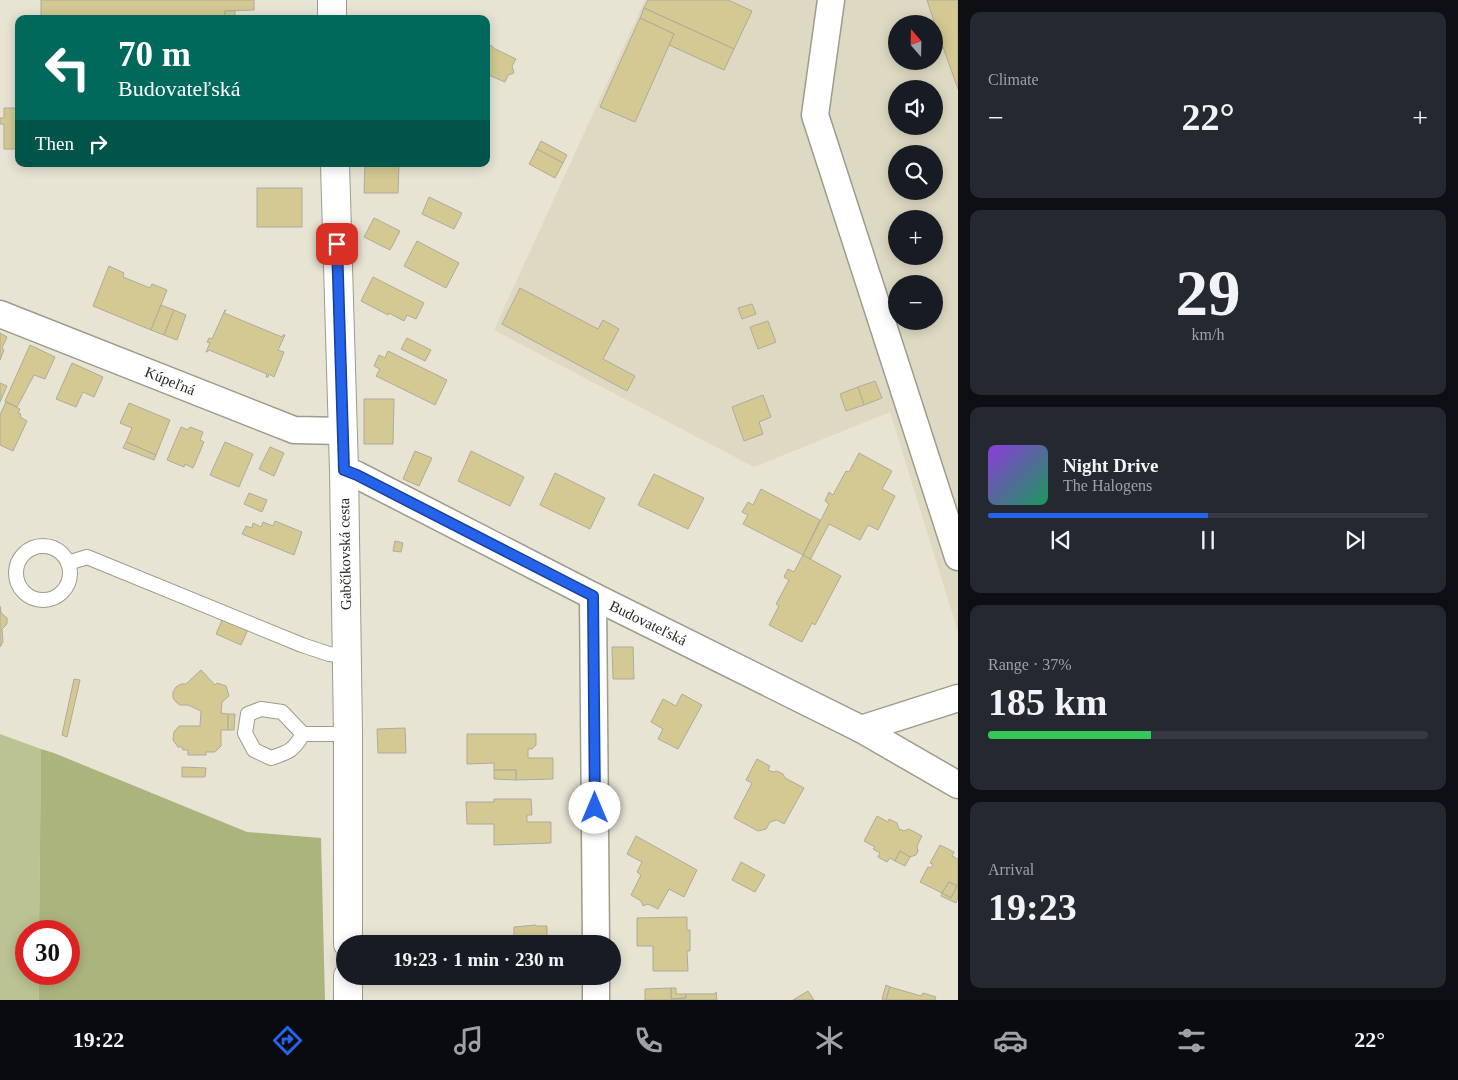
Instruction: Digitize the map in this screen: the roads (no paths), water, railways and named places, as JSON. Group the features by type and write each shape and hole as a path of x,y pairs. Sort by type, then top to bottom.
{"main road":[{"path":"332,0 332,15"},
{"name":"Gabčíkovská cesta","path":"335,167 344,470 348,734 348,935"},
{"path":"348,985 348,1000"}],"street":[{"path":"831,0 815,115 958,557"},
{"name":"Kúpeľná","path":"0,314 294,430 343,431"},
{"name":"Budovateľská","path":"344,470 862,729 958,786"},
{"path":"593,596 596,935"},
{"path":"862,729 958,698"},
{"path":"596,985 596,1000"}],"lane":[{"path":"68,563 87,557 302,645 329,654 347,656"},
{"path":"303,734 348,734"}]}
